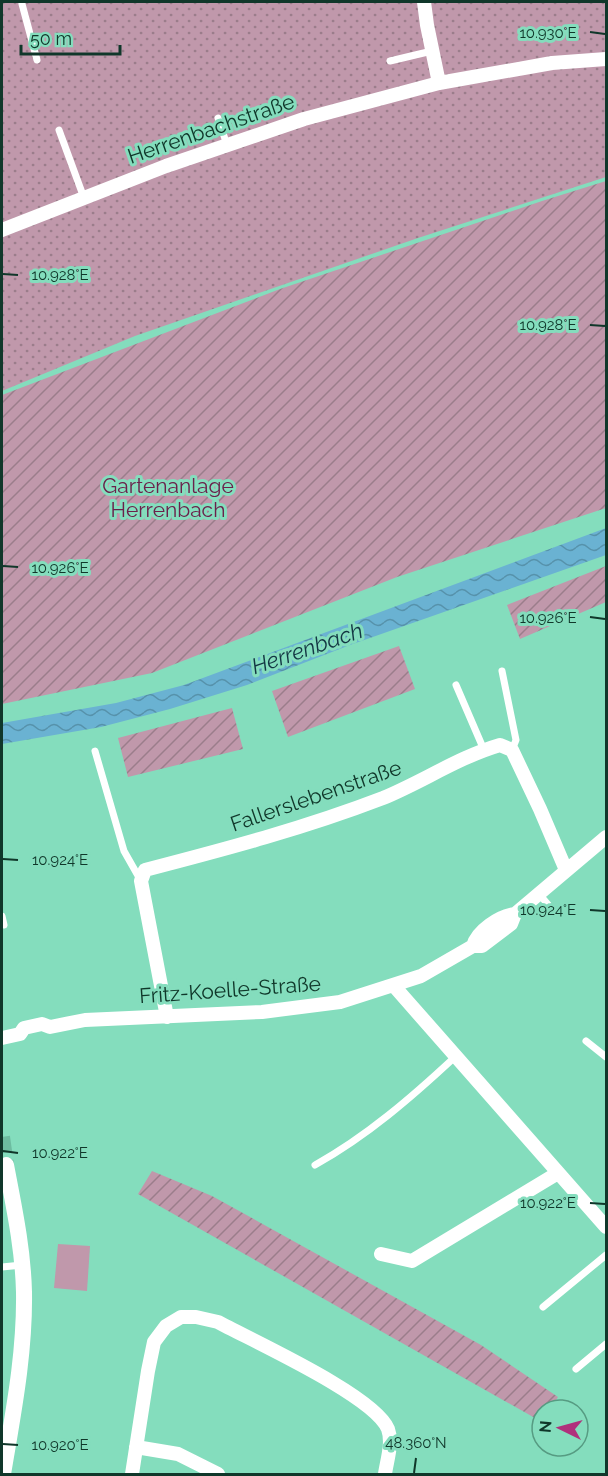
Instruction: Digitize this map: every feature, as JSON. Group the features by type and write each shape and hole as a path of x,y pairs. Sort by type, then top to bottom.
{"street":[{"path":"424,2 439,83"},
{"name":"Herrenbachstraße","path":"2,230 226,145 304,119 439,83 552,63 606,59"},
{"name":"Fallerslebenstraße","path":"141,881 145,870 275,836 318,822 409,788 484,750 500,745 512,750"},
{"path":"512,750 566,870"},
{"name":"Fritz-Koelle-Straße","path":"2,1038 20,1034 26,1037 44,1033 50,1027 85,1020 291,1010 340,1002 394,986 421,976 473,946 476,937 505,915 515,914 606,837"},
{"path":"141,881 167,1017"},
{"path":"394,986 606,1227"},
{"path":"3,1474 22,1348 24,1299 22,1265 6,1165"},
{"path":"381,1254 412,1261 558,1173"},
{"path":"132,1474 154,1342 166,1326 181,1317 196,1317 218,1322 354,1394 376,1412 387,1426 391,1438 385,1474"},
{"path":"136,1447 178,1454 218,1474"}],"lane":[{"path":"22,4 37,60"},
{"path":"390,61 432,51"},
{"path":"218,118 226,145"},
{"path":"59,130 84,198"},
{"path":"502,671 516,740 512,750"},
{"path":"456,685 484,750"},
{"path":"95,751 124,850 141,881"},
{"path":"539,894 551,908"},
{"path":"2,916 4,925"},
{"path":"586,1041 606,1057"},
{"path":"315,1165 363,1135 428,1083 456,1056"},
{"path":"543,1307 606,1255"},
{"path":"2,1267 22,1265"},
{"path":"576,1369 606,1344"}],"green space":[{"path":"2,2 606,2 606,177 418,238 135,336 2,391"},
{"name":"Gartenanlage Herrenbach","path":"606,181 606,508 397,577 152,673 2,704 2,395 280,289"},
{"path":"606,566 606,602 520,639 507,605"},
{"path":"399,646 415,689 288,737 272,691"},
{"path":"232,708 243,749 128,777 118,738"},
{"path":"152,1171 212,1196 481,1345 558,1397 530,1398 530,1415 138,1194"},
{"path":"58,1244 90,1246 87,1291 54,1288"}],"water":[{"name":"Herrenbach","path":"606,528 606,555 350,645 247,685 101,727 2,744 2,723 116,703 184,685"}],"tunnel":[{"path":"2,1137 6,1165"}]}
